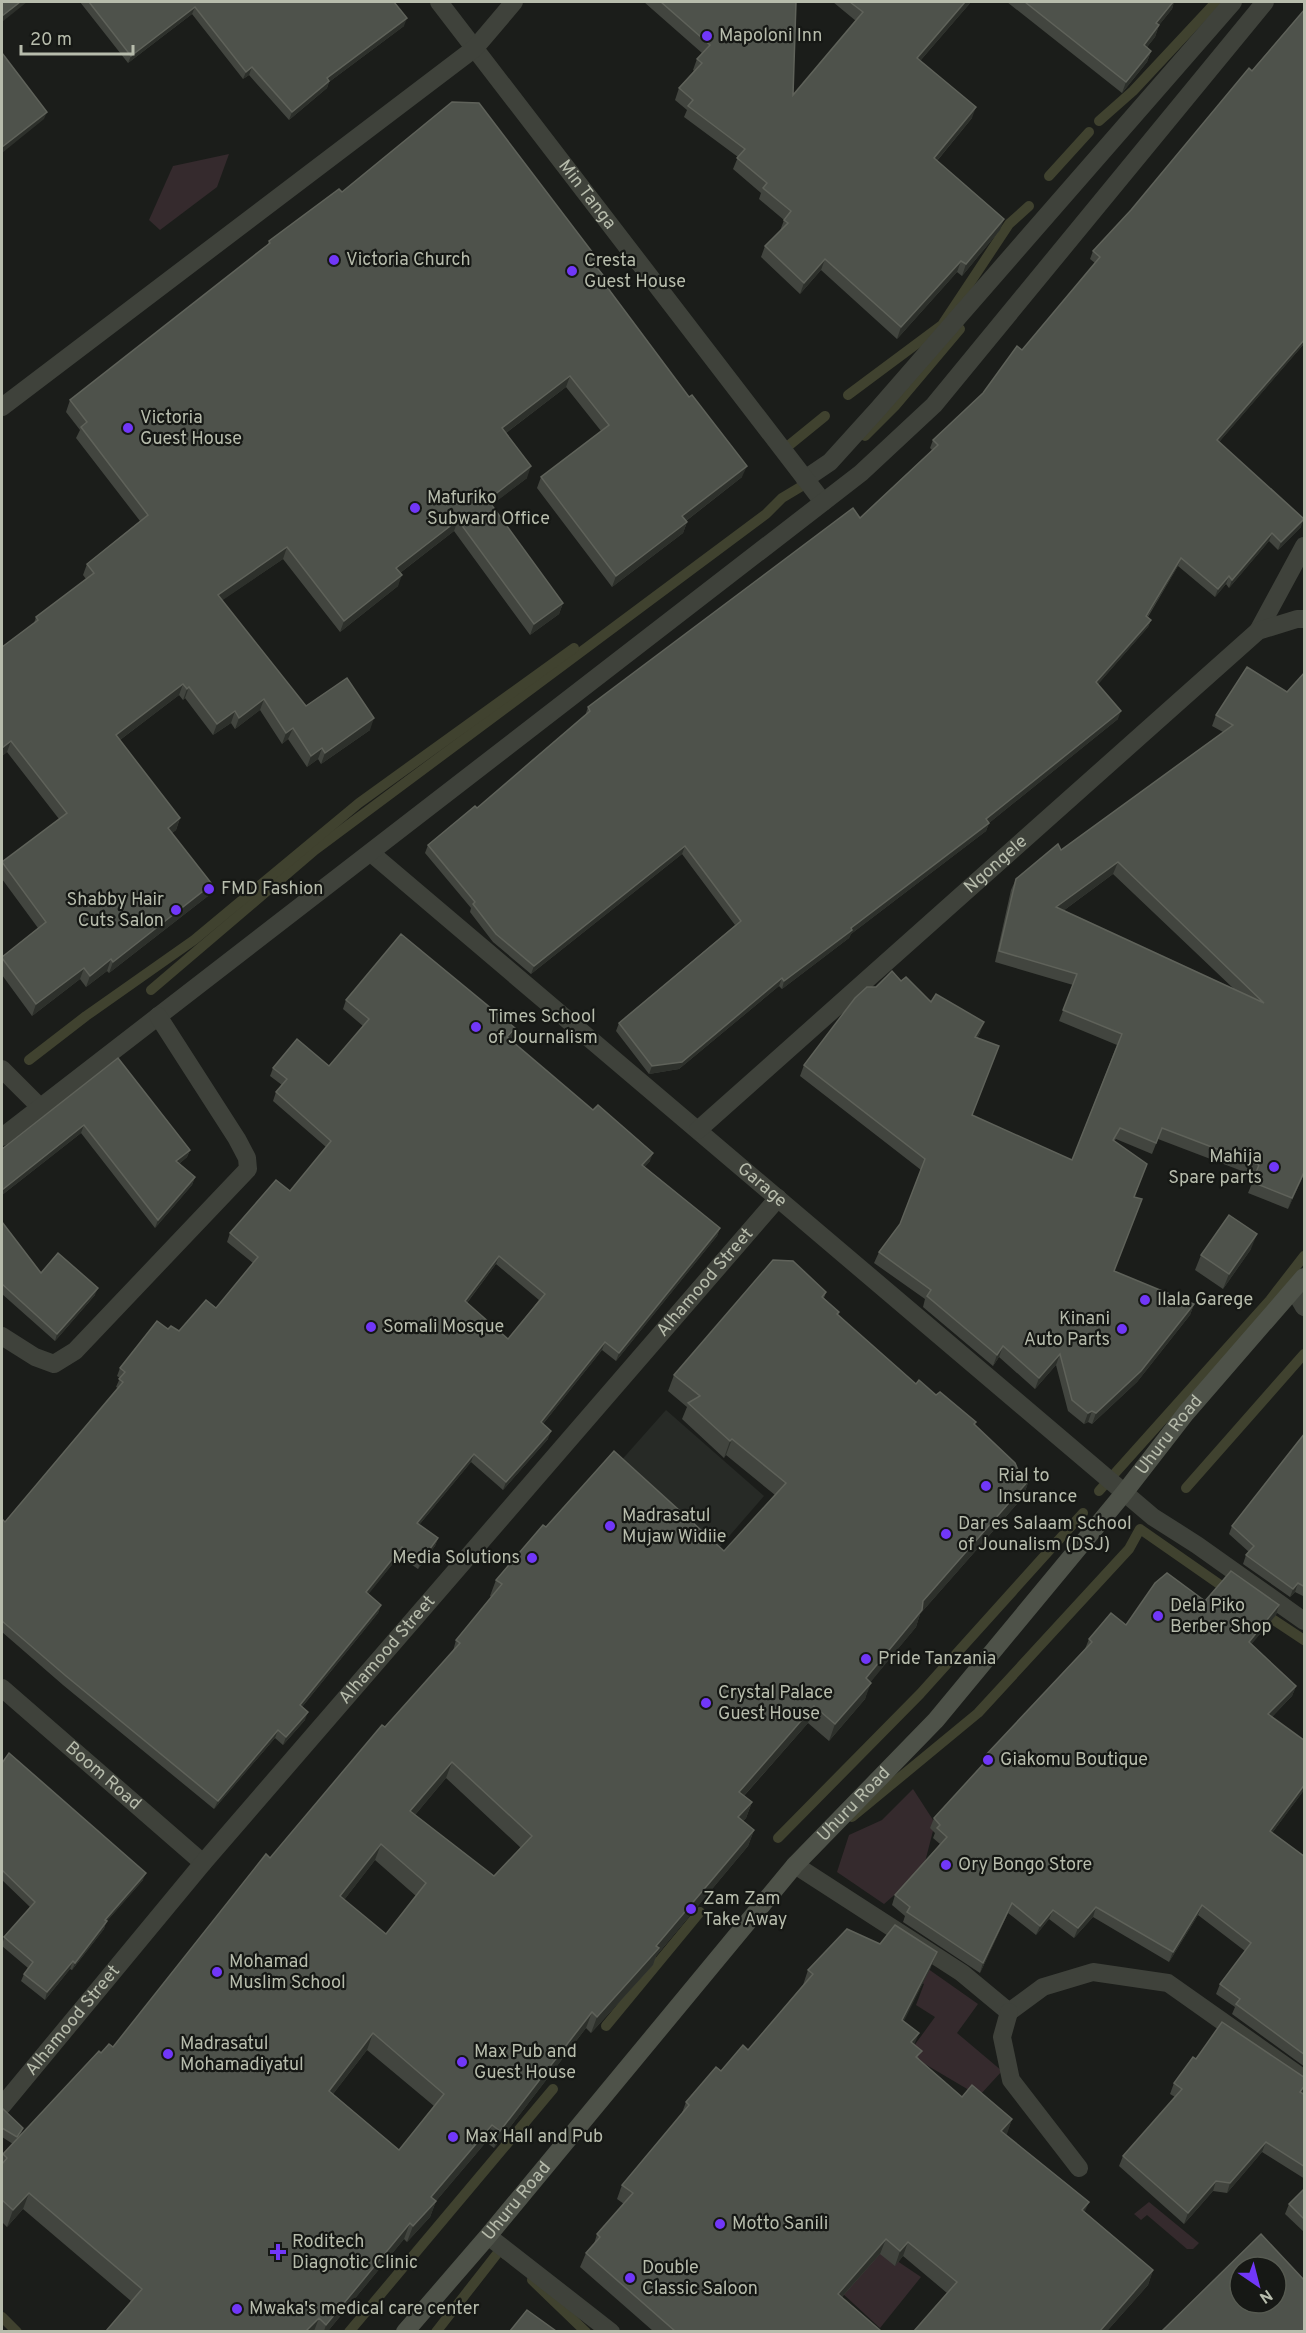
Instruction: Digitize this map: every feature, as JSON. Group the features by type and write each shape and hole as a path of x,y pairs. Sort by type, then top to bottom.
{"main road":[{"name":"Uhuru Road","path":"405,2331 488,2236 795,1865 936,1720 1124,1493 1186,1413 1299,1284"}],"street":[{"name":"Min Tanga","path":"440,2 823,502"},
{"path":"2,407 475,48 514,2"},
{"path":"805,479 830,462 878,409 1233,2"},
{"path":"2,1137 861,473 934,405 1265,2"},
{"path":"1258,631 1305,546"},
{"name":"Ngongele","path":"698,1130 1258,631 1297,619 1305,619"},
{"name":"Garage","path":"371,853 1153,1517 1305,1621"},
{"path":"2,1336 35,1358 54,1364 75,1351 248,1169 247,1158 237,1139 158,1016"},
{"path":"2,1069 40,1107"},
{"name":"Alhamood Street","path":"2,2106 203,1863 778,1198"},
{"path":"1299,1284 1305,1307"},
{"name":"Boom Road","path":"2,1688 203,1863"},
{"path":"795,1865 962,1972 1009,2012"},
{"path":"1079,2168 1011,2080 1002,2037 1009,2012 1043,1987 1093,1972 1168,1983 1305,2079"},
{"path":"488,2236 611,2331"}],"shaded area":[{"path":"229,154 217,187 160,230 149,220 173,166"},
{"path":"666,1410 764,1496 718,1549 619,1463"},
{"path":"913,1789 935,1823 923,1870 884,1904 837,1872 849,1835 882,1820"},
{"path":"914,1959 978,2004 957,2033 1002,2071 979,2096 908,2054 935,2017 916,2005 924,1984 908,1977"},
{"path":"1149,2202 1199,2243 1193,2249 1187,2249 1147,2215 1141,2220 1134,2214"},
{"path":"863,2238 921,2277 880,2328 829,2281"}],"building":[{"path":"2,2 20,2 2,16"},
{"path":"89,2 394,2 407,18 327,78 329,81 292,112 252,67 246,72 195,7 131,56"},
{"path":"661,2 796,2 793,95 863,12 850,2 965,2 917,58 976,107 934,158 1004,219 966,264 961,261 901,327 825,259 804,283 765,246 788,223 784,220 791,211 763,188 767,183 737,158 745,149 688,106 693,100 679,88 702,63 697,59 710,45"},
{"path":"1025,2 1173,2 1156,23 1159,25 1144,45 1151,51 1126,82"},
{"path":"1305,9 1305,339 1217,440 1304,519 1281,542 1272,533 1232,580 1229,576 1218,589 1181,558 1146,616 1151,620 1096,682 1121,711 986,819 989,823 784,981 782,978 682,1062 652,1066 619,1023 741,921 685,846 534,966 496,934 473,904 475,902 428,845 475,806 477,808 590,711 588,707 853,508 860,518 938,445 933,440 983,393 1017,346 1022,350 1100,257 1093,251 1131,210 1249,68 1252,71"},
{"path":"2,53 47,112 2,147"},
{"path":"452,102 479,103 599,261 594,264 611,285 607,287 689,397 692,395 747,466 682,516 687,522 616,576 541,477 609,425 570,376 502,428 531,466 488,500 563,603 534,624 458,520 396,568 402,575 344,621 287,547 218,595 306,706 347,678 374,718 325,753 322,748 311,756 293,728 286,733 264,699 239,718 235,711 217,724 189,687 187,689 183,684 116,735 180,818 168,828 212,884 113,962 111,959 90,976 84,968 36,1004 2,957 46,922 2,862 67,813 11,741 2,748 2,647 38,620 36,617 94,573 87,564 148,515 81,427 87,422 70,400 270,243 269,241 339,189 342,192"},
{"path":"1247,667 1287,692 1305,672 1305,1170 1292,1198 1252,1182 1259,1165 1162,1128 1156,1143 1120,1128 1113,1140 1147,1164 1134,1197 1142,1199 1114,1271 1194,1304 1141,1371 1096,1413 1092,1411 1088,1413 1072,1400 1060,1354 1039,1378 1003,1346 997,1355 927,1296 931,1290 879,1252 900,1224 925,1159 804,1065 855,998 867,987 876,987 892,971 901,981 906,977 931,1002 936,994 984,1022 975,1037 999,1046 972,1115 1072,1160 1122,1034 1063,1010 1077,974 999,951 1016,879 1058,844 1061,850 1233,725 1216,715","holes":["1118,862 1264,1003 1056,907"]},
{"path":"401,934 515,1028 507,1037 593,1110 598,1105 653,1153 642,1165 720,1228 619,1353 605,1342 541,1422 551,1431 506,1482 474,1454 417,1523 438,1538 421,1561 402,1547 366,1592 381,1605 300,1705 308,1712 286,1737 278,1730 218,1801 2,1621 2,1519 5,1522 123,1382 119,1379 125,1372 120,1368 157,1321 168,1329 171,1326 179,1331 206,1300 216,1308 258,1257 230,1233 276,1180 290,1191 331,1141 276,1092 287,1079 273,1068 297,1039 329,1066 369,1019 346,1000","holes":["499,1256 545,1294 508,1339 465,1301"]},
{"path":"118,1058 190,1150 176,1161 195,1177 158,1220 84,1125 2,1190 2,1149"},
{"path":"1229,1215 1257,1234 1229,1274 1201,1255"},
{"path":"2,1222 41,1273 58,1253 98,1288 57,1334 2,1284"},
{"path":"773,1260 793,1261 826,1292 822,1297 839,1312 837,1314 916,1384 919,1380 936,1395 940,1392 976,1422 974,1424 1015,1463 1018,1470 1029,1480 923,1601 922,1610 866,1678 871,1683 835,1724 814,1706 739,1792 752,1802 738,1817 754,1830 656,1946 659,1948 597,2017 592,2012 500,2131 492,2125 431,2197 436,2201 413,2226 410,2223 326,2325 319,2318 306,2331 106,2331 142,2289 29,2193 13,2210 2,2200 2,2164 7,2158 3,2154 99,2051 101,2053 109,2044 113,2047 266,1854 270,1858 382,1725 385,1727 460,1643 456,1640 502,1584 496,1580 543,1525 546,1527 614,1451 724,1551 786,1483 732,1439 730,1441 688,1403 700,1396 674,1375","holes":["452,1762 532,1836 494,1876 410,1811","381,1844 426,1883 386,1934 340,1896","373,2033 444,2094 399,2150 329,2091"]},
{"path":"1305,1433 1305,1587 1298,1583 1293,1589 1246,1555 1254,1546 1232,1526"},
{"path":"1231,1571 1279,1605 1249,1642 1296,1686 1268,1714 1305,1741 1305,1784 1270,1831 1305,1857 1305,2055 1236,2004 1240,1999 1220,1984 1251,1943 1202,1905 1173,1952 1096,1907 1078,1928 1053,1910 1040,1926 1012,1903 983,1963 907,1912 910,1907 895,1895 947,1837 937,1828 940,1825 934,1818 987,1760 984,1757 1092,1642 1089,1639 1111,1613 1126,1625 1155,1583 1167,1573 1205,1601"},
{"path":"9,1753 146,1873 105,1920 107,1921 75,1963 73,1961 47,1992 24,1974 33,1962 4,1937 35,1902 2,1870 2,1763"},
{"path":"895,1925 937,1952 902,2020 919,2033 911,2042 922,2051 916,2057 962,2097 972,2085 1012,2119 1001,2131 1089,2202 1082,2210 1153,2270 1100,2331 914,2331 957,2282 908,2242 900,2251 886,2239 838,2294 881,2331 675,2331 586,2253 600,2237 597,2234 633,2193 622,2185 689,2105 686,2102 716,2067 721,2071 743,2045 748,2050 813,1974 808,1970 847,1929 880,1944"},
{"path":"1222,2022 1305,2078 1305,2085 1300,2092 1305,2095 1305,2167 1266,2142 1230,2183 1216,2181 1188,2213 1123,2156 1182,2089 1174,2083 1193,2057 1196,2059"},
{"path":"2,2108 23,2128 17,2137 2,2128"},
{"path":"1305,2188 1305,2220 1289,2204"},
{"path":"1261,2234 1281,2255 1240,2255"},
{"path":"1288,2263 1305,2281 1305,2331 1162,2331 1228,2266 1228,2315 1288,2315"},
{"path":"527,2310 556,2331 510,2331"}],"waterway":[{"path":"1099,121 1133,91 1216,2"},
{"path":"1049,176 1089,132"},
{"path":"848,395 942,325 1009,224 1029,206"},
{"path":"865,436 895,406 960,329"},
{"path":"782,451 825,416"},
{"path":"151,990 315,850 766,514 782,498 812,480"},
{"path":"29,1060 86,1016 194,940 359,803 574,648"},
{"path":"1099,1491 1270,1300 1304,1256"},
{"path":"1186,1488 1304,1354"},
{"path":"778,1838 920,1694 1083,1513"},
{"path":"852,1817 978,1713 1129,1549 1140,1529 1229,1591"},
{"path":"1260,1611 1304,1640"},
{"path":"606,2026 700,1912"},
{"path":"349,2332 553,2089"},
{"path":"436,2332 500,2250 506,2255"},
{"path":"532,2280 586,2332"},
{"path":"2,2317 17,2332"}],"place":[{"name":"Mapoloni Inn","path":"707,36"},
{"name":"Victoria Church","path":"334,260"},
{"name":"Cresta Guest House","path":"572,271"},
{"name":"Victoria Guest House","path":"128,428"},
{"name":"Mafuriko Subward Office","path":"415,508"},
{"name":"FMD Fashion","path":"209,889"},
{"name":"Shabby Hair Cuts Salon","path":"176,910"},
{"name":"Times School of Journalism","path":"476,1027"},
{"name":"Mahija Spare parts","path":"1274,1167"},
{"name":"Ilala Garege","path":"1145,1300"},
{"name":"Somali Mosque","path":"371,1327"},
{"name":"Kinani Auto Parts","path":"1122,1329"},
{"name":"Rial to Insurance","path":"986,1486"},
{"name":"Madrasatul Mujaw Widiie","path":"610,1526"},
{"name":"Dar es Salaam School of Jounalism (DSJ)","path":"946,1534"},
{"name":"Media Solutions","path":"532,1558"},
{"name":"Dela Piko Berber Shop","path":"1158,1616"},
{"name":"Pride Tanzania","path":"866,1659"},
{"name":"Crystal Palace Guest House","path":"706,1703"},
{"name":"Giakomu Boutique","path":"988,1760"},
{"name":"Ory Bongo Store","path":"946,1865"},
{"name":"Zam Zam Take Away","path":"691,1909"},
{"name":"Mohamad Muslim School","path":"217,1972"},
{"name":"Madrasatul Mohamadiyatul","path":"168,2054"},
{"name":"Max Pub and Guest House","path":"462,2062"},
{"name":"Max Hall and Pub","path":"453,2137"},
{"name":"Motto Sanili","path":"720,2224"},
{"name":"Roditech Diagnotic Clinic","path":"278,2252"},
{"name":"Double Classic Saloon","path":"630,2278"},
{"name":"Mwaka's medical care center","path":"237,2309"}]}
